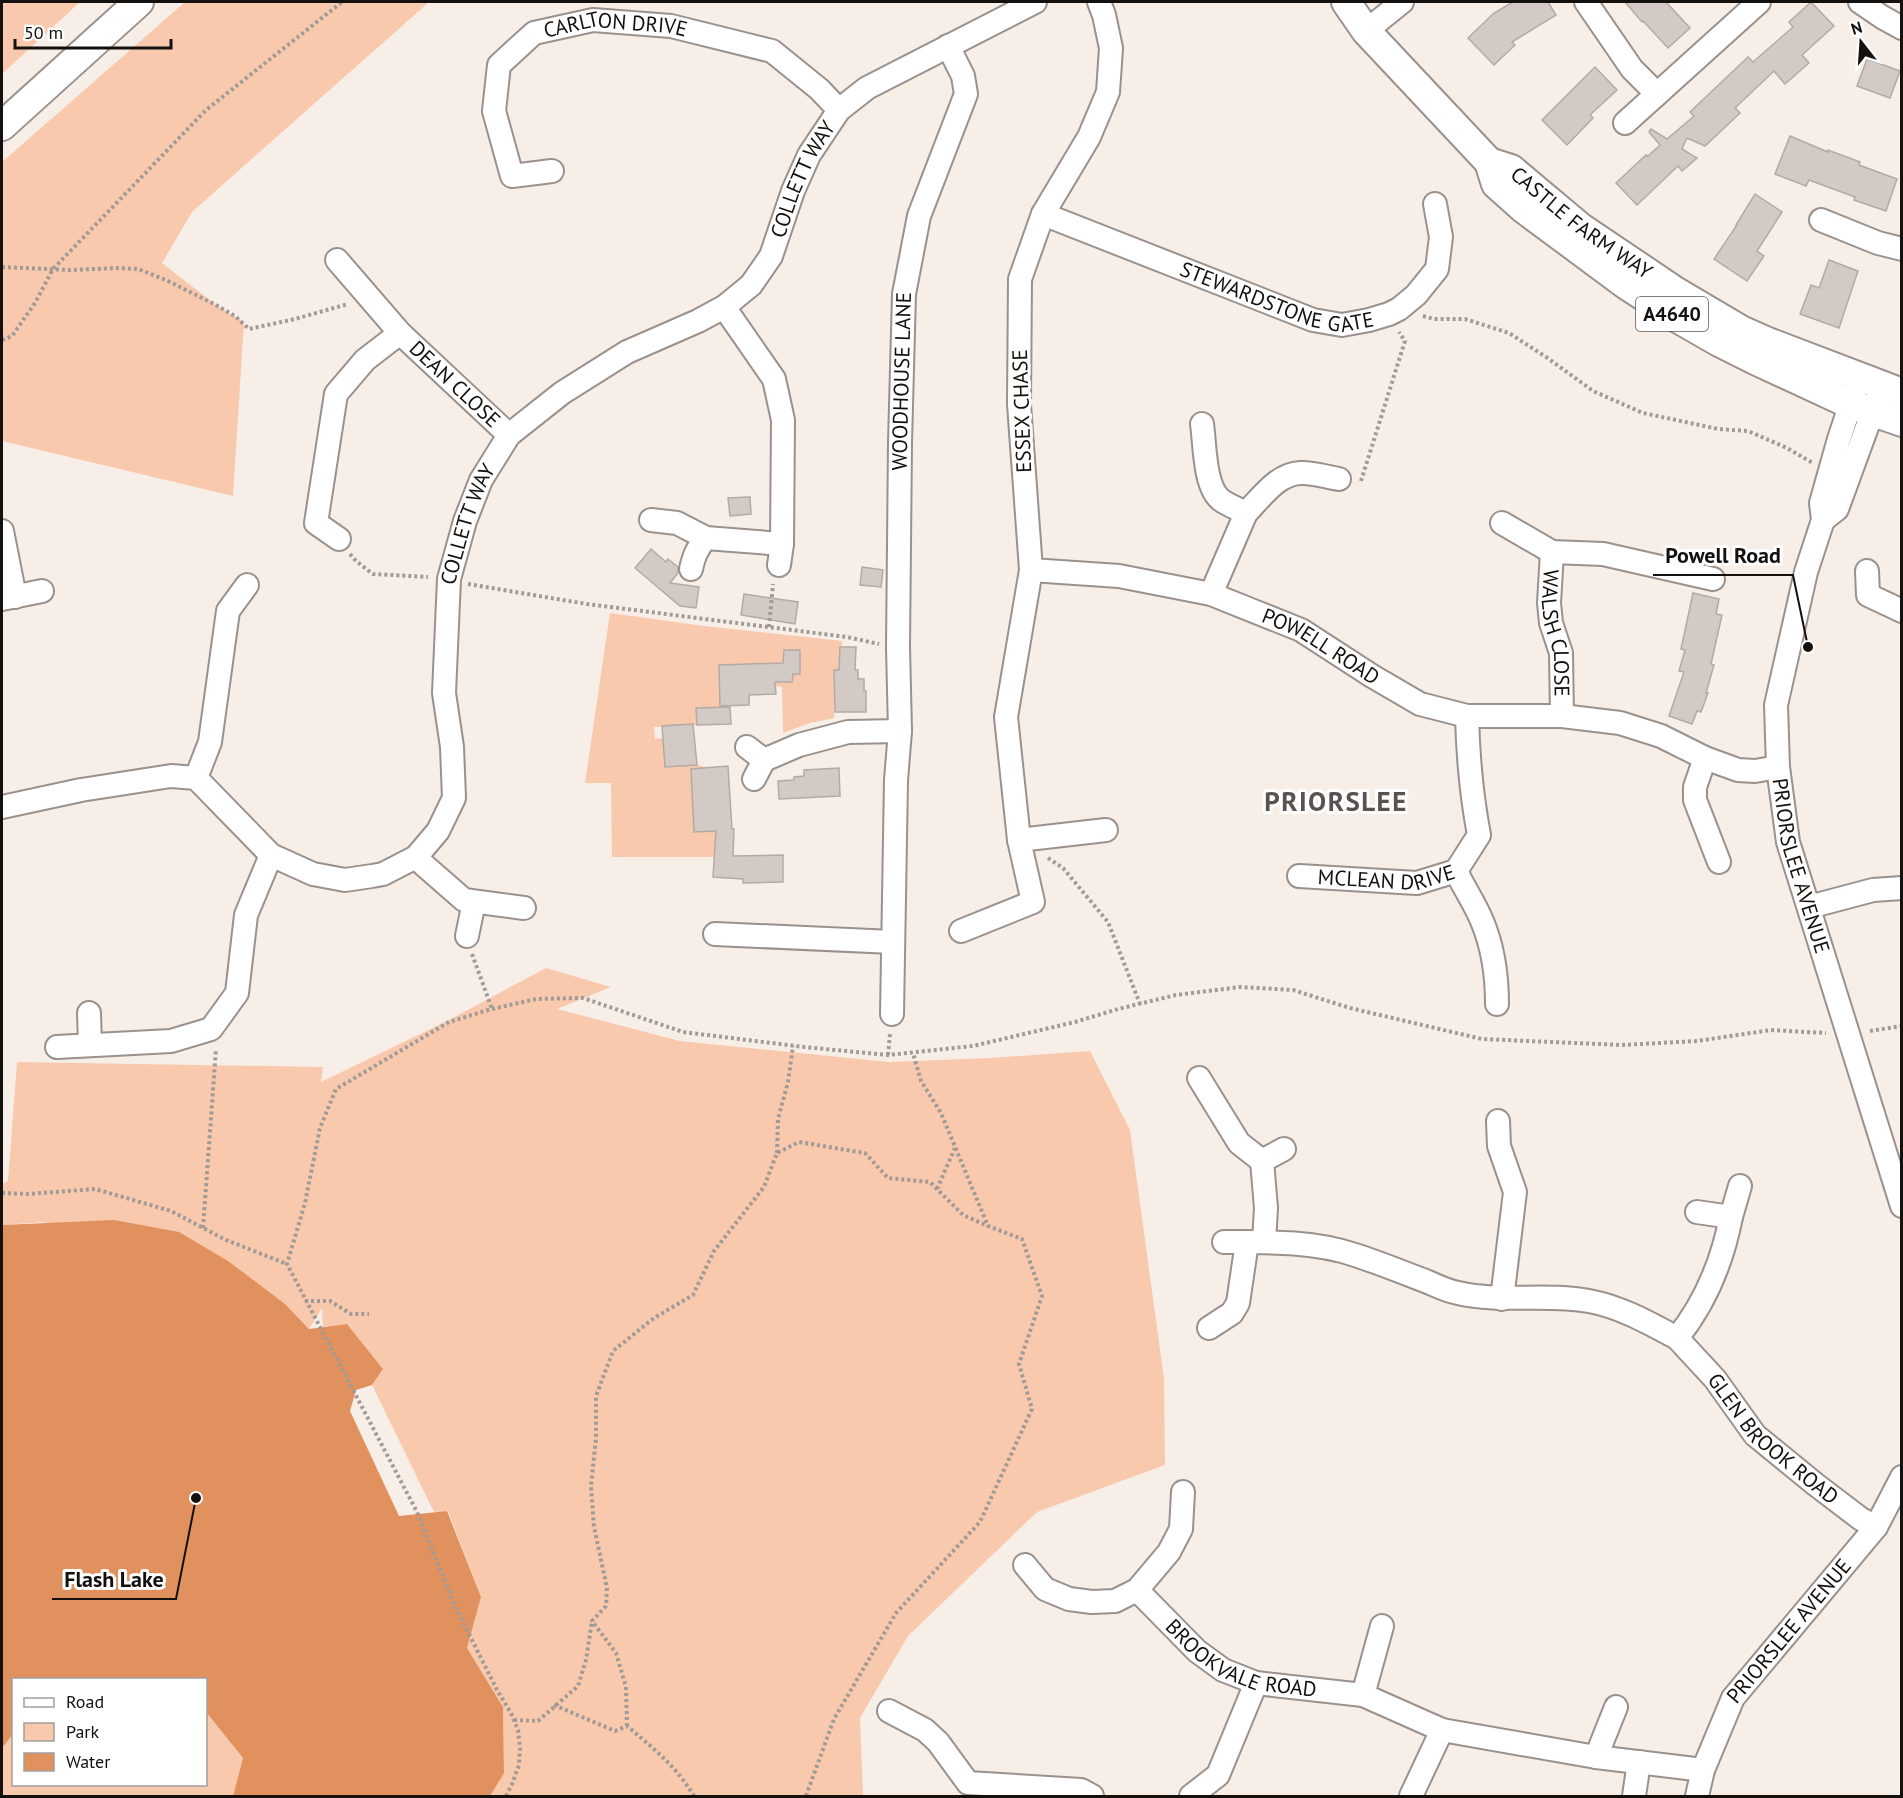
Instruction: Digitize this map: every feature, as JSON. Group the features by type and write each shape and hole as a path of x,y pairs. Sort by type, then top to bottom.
{"main road":[{"path":"2,126 139,2"},
{"name":"CASTLE FARM WAY","path":"1346,2 1366,31 1489,162 1511,169 1580,227 1675,291 1741,330 1873,394 1902,422"}],"street":[{"name":"COLLETT WAY","path":"196,778 271,855 313,874 345,880 383,874 416,857 438,831 454,798 452,747 444,693 449,579 465,521 481,480 508,435 562,393 627,352 724,307 751,285 771,256 793,191 809,155 839,110 867,88 1035,2"},
{"name":"ESSEX CHASE","path":"961,931 1033,902 1019,840 1006,717 1031,570 1019,404 1020,279 1043,214 1089,137 1108,92 1111,48 1099,2"},
{"path":"1366,31 1402,2"},
{"path":"1586,2 1632,69 1657,94"},
{"path":"1625,123 1759,2"},
{"path":"1860,2 1902,28"},
{"name":"CARLTON DRIVE","path":"552,171 512,176 494,111 499,65 534,33 593,20 670,26 772,51 819,89 839,110"},
{"name":"WOODHOUSE LANE","path":"892,1014 896,780 900,731 898,647 904,294 919,216 966,94 963,76 948,46"},
{"name":"STEWARDSTONE GATE","path":"1043,214 1313,320 1342,325 1394,312 1416,295 1437,269 1441,237 1435,204"},
{"path":"1821,220 1878,243 1902,249"},
{"name":"DEAN CLOSE","path":"337,260 400,333 508,435"},
{"path":"651,520 677,523 706,538 730,540 778,562 783,420 774,380 724,307"},
{"name":"DEAN CLOSE","path":"339,539 316,524 336,394 365,360 400,333"},
{"name":"PRIORSLEE AVENUE","path":"1873,394 1837,508 1823,520 1806,572 1776,705 1778,766 1788,842 1902,1206"},
{"path":"1203,424 1208,478 1213,491 1221,500 1246,513"},
{"path":"1211,594 1246,513 1279,480 1289,475 1302,473 1338,479"},
{"name":"WALSH CLOSE","path":"1502,523 1552,552 1603,554 1713,579"},
{"path":"2,531 8,598 42,591"},
{"path":"691,569 694,554 706,538"},
{"name":"WALSH CLOSE","path":"1552,552 1549,603 1551,623 1560,652 1562,716"},
{"name":"POWELL ROAD","path":"1031,570 1119,576 1211,594 1301,630 1420,704 1467,716 1562,716 1620,723 1661,736 1705,758 1737,770 1755,771 1778,766"},
{"path":"1867,571 1860,599 1902,611"},
{"path":"2,807 81,790 171,777 196,778 210,742 228,611 246,585"},
{"name":"MCLEAN DRIVE","path":"1299,876 1417,883 1455,872 1479,835 1471,789 1467,716"},
{"path":"755,762 799,745 848,732 900,731"},
{"path":"1705,758 1695,787 1695,800 1719,862"},
{"path":"1019,840 1106,830"},
{"path":"57,1047 171,1041 212,1029 237,993 246,915 271,855"},
{"path":"416,857 464,900 524,908"},
{"path":"1455,872 1482,922 1497,980 1497,1004"},
{"path":"1809,908 1873,890 1902,888"},
{"path":"467,936 474,902"},
{"path":"715,934 894,942"},
{"path":"89,1013 90,1045"},
{"path":"1199,1077 1239,1143 1262,1161 1266,1208 1238,1303 1232,1313 1209,1328"},
{"path":"1498,1121 1499,1146 1515,1192 1503,1299"},
{"path":"1262,1161 1284,1149"},
{"path":"1677,1338 1694,1317 1712,1281 1725,1247 1740,1186"},
{"path":"1696,1212 1731,1217"},
{"name":"GLEN BROOK ROAD","path":"1224,1242 1324,1247 1354,1254 1455,1293 1503,1299 1551,1298 1590,1301 1631,1314 1677,1338 1715,1379 1755,1435 1861,1519 1876,1527"},
{"name":"PRIORSLEE AVENUE","path":"1697,1797 1702,1770 1733,1698 1876,1527 1902,1477"},
{"path":"1025,1565 1045,1588 1069,1599 1092,1602 1115,1601 1137,1590 1176,1541 1183,1516 1183,1492"},
{"name":"BROOKVALE ROAD","path":"1137,1590 1197,1651 1223,1670 1256,1683 1363,1695 1442,1730 1596,1758 1702,1770"},
{"path":"1363,1695 1382,1626"},
{"path":"1191,1797 1218,1775 1256,1683"},
{"path":"1596,1758 1616,1707"},
{"path":"889,1712 925,1730 938,1742 968,1783 1081,1790 1092,1797"},
{"path":"1410,1797 1442,1730"},
{"path":"1634,1797 1639,1762"}],"path":[{"path":"2,340 12,336 35,303 53,269 206,110 342,2"},
{"path":"2,267 138,269 216,305 235,316 249,329 296,319 369,297"},
{"path":"1394,312 1434,319 1465,319 1509,333 1593,390 1642,413 1718,429 1748,431 1787,448 1813,463"},
{"path":"1360,484 1405,341 1394,312"},
{"path":"339,539 356,561 374,573 449,579 497,590 587,604 847,637 898,647"},
{"path":"769,627 778,562"},
{"path":"1019,840 1063,868 1108,922 1140,1004"},
{"path":"467,936 492,1009"},
{"path":"506,1797 519,1765 518,1730 514,1720 454,1604 417,1512 287,1264 305,1203 320,1128 336,1089 449,1022 536,999 583,998 683,1032 888,1055 973,1046 1176,996 1240,987 1293,990 1350,1008 1482,1039 1559,1044 1622,1046 1697,1041 1771,1030 1848,1034 1902,1026"},
{"path":"203,1228 217,1038 212,1029"},
{"path":"514,1720 538,1721 578,1686 586,1660 592,1621 606,1606 607,1588 594,1527 591,1486 596,1438 596,1396 613,1351 654,1318 693,1295 714,1251 764,1187 777,1153 778,1119 788,1082 792,1046"},
{"path":"913,1053 921,1081 941,1113 988,1226"},
{"path":"777,1153 799,1142 865,1153 888,1178 930,1182 963,1215 1023,1239 1042,1296 1019,1364 1032,1409 980,1522 896,1613 834,1719 806,1797"},
{"path":"937,1189 956,1148"},
{"path":"2,1193 29,1194 95,1189 171,1211 226,1240 287,1264"},
{"path":"305,1301 330,1301 351,1314 369,1314"},
{"path":"592,1621 616,1653 626,1687 627,1726 684,1779 694,1797"},
{"path":"554,1705 615,1731 627,1726"}],"green space":[{"path":"2,2 80,2 2,74"},
{"path":"185,2 429,2 192,212 162,263 216,305 244,322 233,496 2,441 2,162"},
{"path":"610,613 842,641 839,670 834,671 834,718 810,723 783,733 782,687 729,677 730,707 696,708 697,725 654,727 655,739 663,738 697,765 708,768 709,793 694,832 705,832 705,822 716,821 714,857 612,857 611,783 585,783"},
{"path":"546,968 611,987 557,1009 680,1041 889,1062 1090,1051 1130,1130 1164,1379 1165,1465 1037,1512 908,1636 860,1718 863,1796 487,1796 504,1766 503,1707 467,1648 481,1597 448,1511 434,1512 372,1385 383,1369 347,1324 323,1327 322,1308 309,1329 285,1304 44,1222 2,1225 2,1184 8,1181 17,1062 323,1067 321,1082 449,1020"},
{"path":"207,1713 243,1758 233,1796 2,1796 2,1748 12,1735 12,1786 207,1786"}],"water":[{"path":"114,1220 179,1232 228,1261 285,1304 309,1329 347,1324 383,1369 372,1385 356,1390 350,1411 399,1516 447,1511 481,1597 467,1648 503,1707 504,1773 490,1796 233,1796 243,1758 207,1713 207,1678 12,1678 12,1735 2,1748 2,1225"}],"building":[{"path":"1513,2 1548,2 1556,15 1512,42 1515,45 1494,65 1468,38 1494,13"},
{"path":"1625,2 1666,2 1690,28 1668,48"},
{"path":"1811,2 1834,26 1802,55 1809,63 1785,84 1774,71 1735,108 1740,113 1705,146 1687,138 1682,149 1697,158 1682,171 1678,166 1637,205 1616,183 1660,145 1649,132 1651,129 1667,139 1694,116 1690,112 1748,57 1753,62 1793,27 1789,22"},
{"path":"1867,59 1900,71 1890,98 1857,86"},
{"path":"1595,67 1617,90 1590,115 1593,118 1567,145 1542,120"},
{"path":"1790,136 1860,162 1859,165 1897,179 1886,211 1809,180 1806,186 1775,174"},
{"path":"1755,194 1782,212 1757,251 1764,256 1747,281 1714,259"},
{"path":"1829,260 1858,271 1839,328 1800,314 1811,285 1819,288"},
{"path":"750,497 751,514 730,516 728,498"},
{"path":"651,549 666,562 668,559 678,567 678,573 670,583 699,587 696,608 680,606 635,568"},
{"path":"862,567 883,570 881,587 860,585"},
{"path":"1693,593 1719,599 1716,614 1722,615 1711,664 1714,665 1706,693 1708,693 1701,712 1697,711 1692,724 1669,716 1684,672 1679,671 1685,650 1681,649"},
{"path":"744,594 798,602 795,624 741,615"},
{"path":"840,647 856,647 855,670 858,670 858,679 864,679 866,712 835,712 834,670 839,670"},
{"path":"784,650 800,650 800,674 793,674 792,682 775,682 776,694 749,695 749,705 720,706 719,665 783,663"},
{"path":"730,707 731,724 697,725 696,708"},
{"path":"693,724 697,765 665,767 662,726"},
{"path":"728,766 732,829 734,829 733,856 783,855 783,882 743,883 743,879 713,877 716,831 694,832 691,769"},
{"path":"839,768 840,796 779,799 778,781 794,780 794,777 804,776 804,770"}],"place":[{"name":"Powell Road","path":"1808,647"},
{"name":"Flash Lake","path":"196,1498"}],"district":[{"name":"PRIORSLEE","path":"1336,802"}]}
